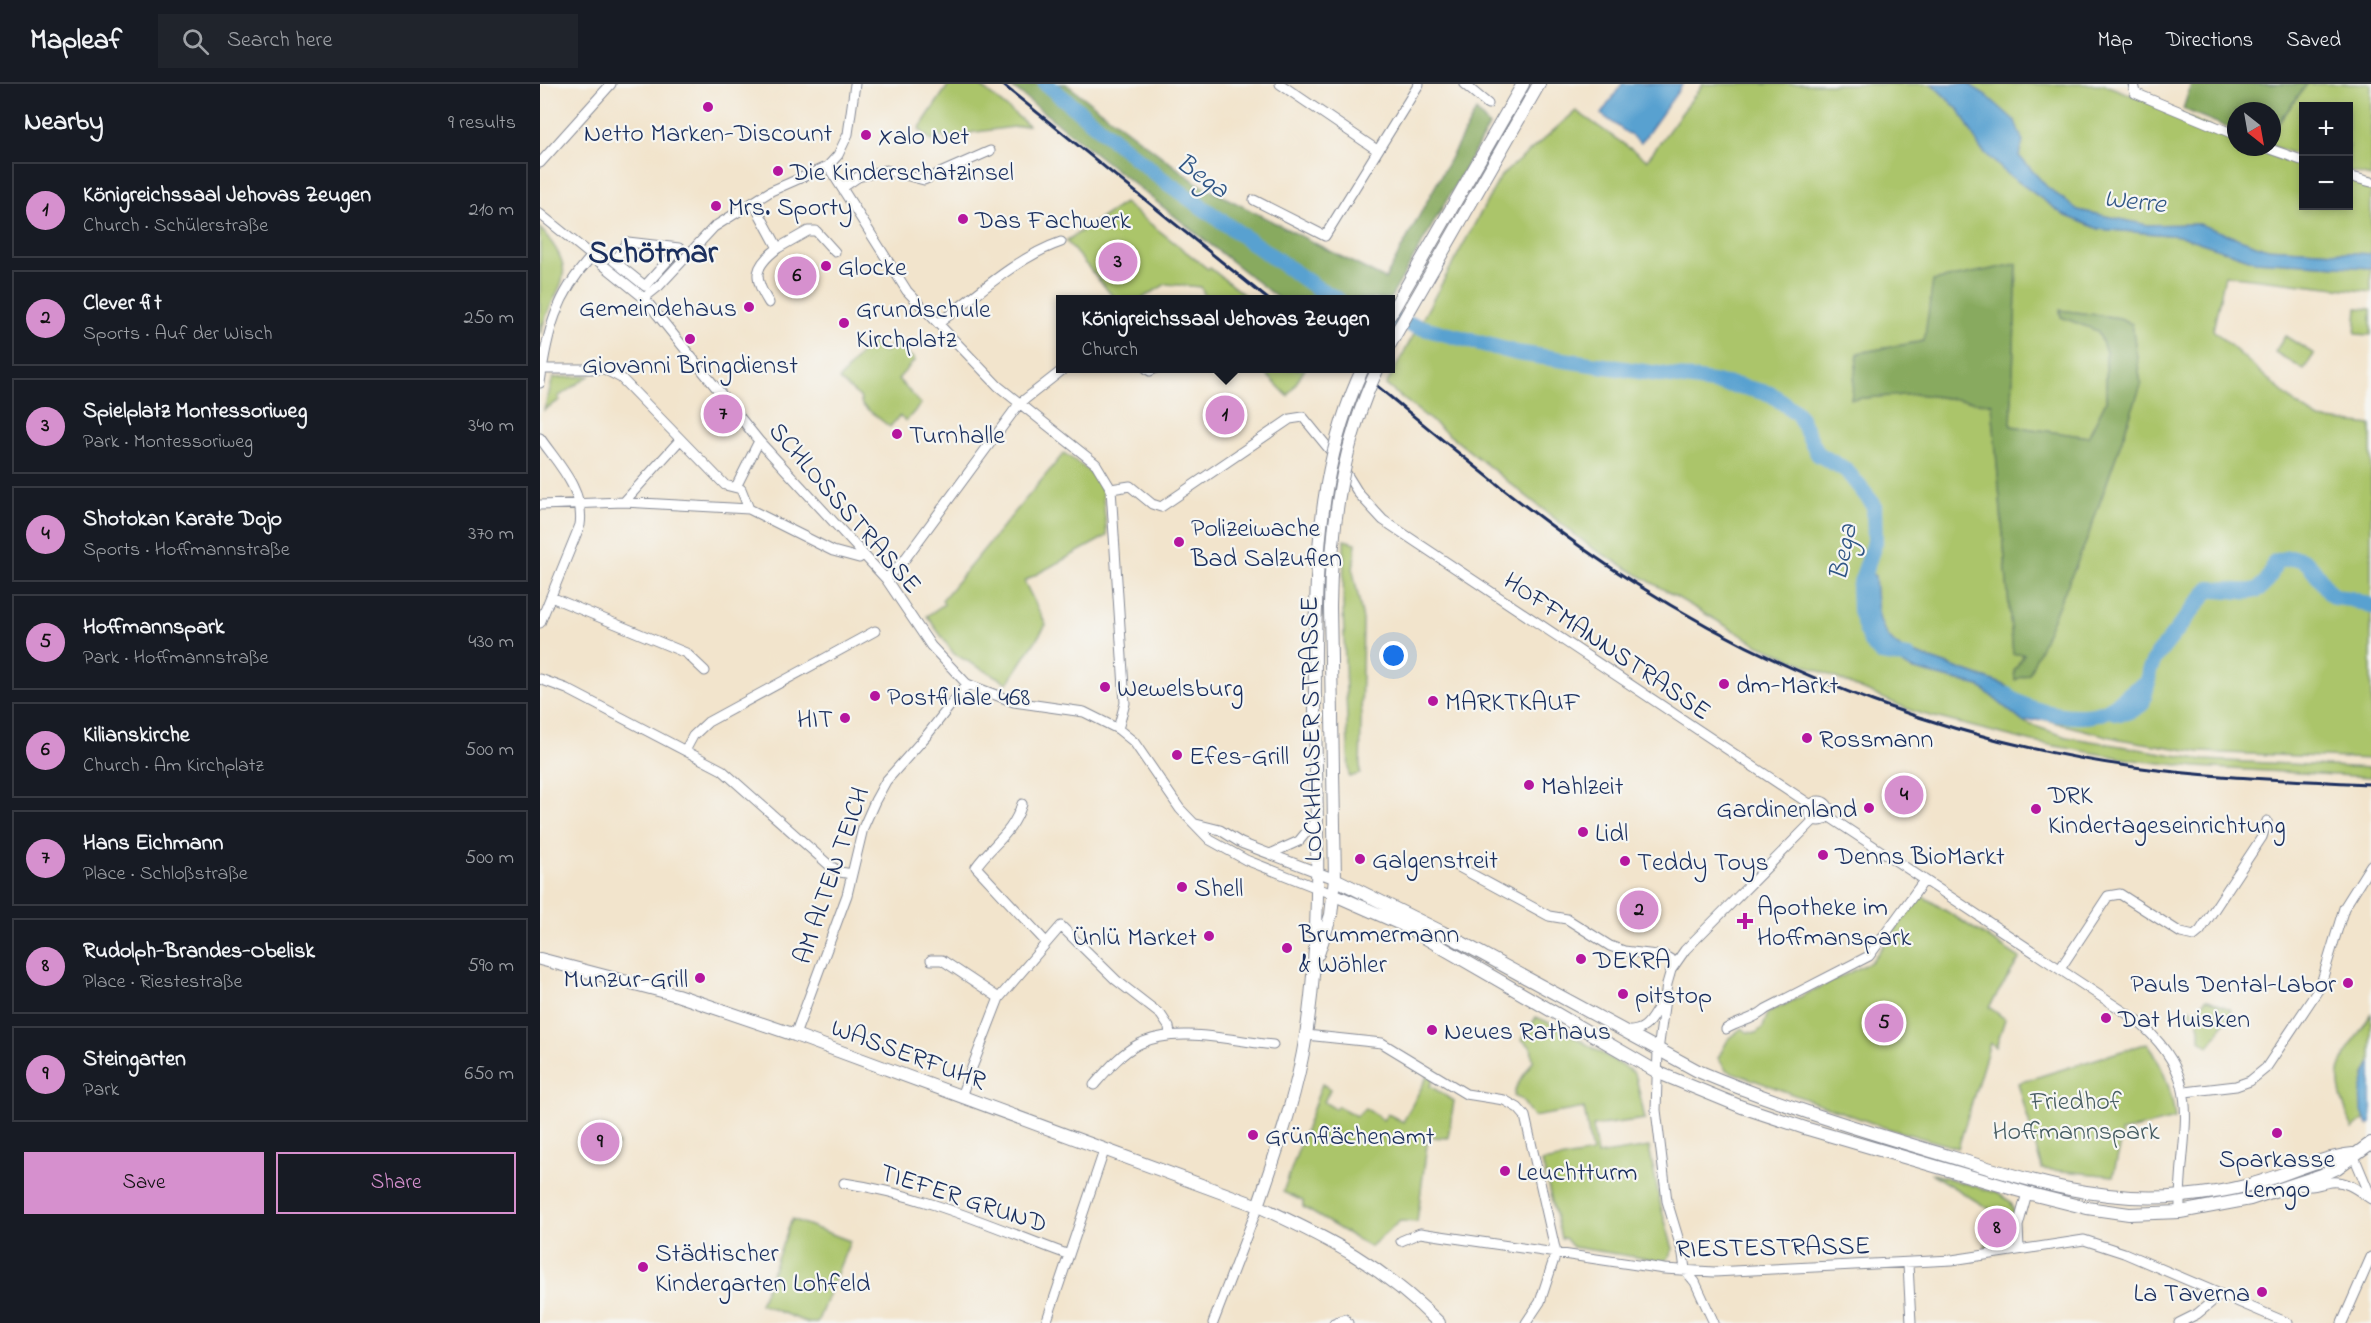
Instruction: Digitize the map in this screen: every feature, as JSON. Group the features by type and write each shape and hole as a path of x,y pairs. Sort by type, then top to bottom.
{"main road":[{"path":"1395,306 1523,84"},
{"path":"1395,335 1539,84"},
{"name":"LOCKHAUSER STRASSE","path":"1314,967 1318,888 1316,607 1319,529 1325,491 1342,421 1361,373"},
{"name":"LOCKHAUSER STRASSE","path":"1314,967 1328,929 1335,895 1331,550 1338,494 1355,430 1376,373"},
{"path":"1335,879 1443,932 1658,1051 1736,1087 1877,1135 2016,1177 2082,1193 2179,1197 2249,1185 2326,1158 2353,1155"},
{"path":"1335,895 1403,925 1659,1073 1742,1107 1808,1129 2027,1193 2087,1208 2129,1214 2180,1212 2250,1199 2298,1185 2337,1168 2371,1143"},
{"name":"WASSERFUHR","path":"540,959 677,995 795,1035 1258,1206 1322,1235 1364,1259 1408,1293 1439,1323"},
{"path":"1258,1206 1290,1106 1306,1035 1314,967"}],"street":[{"path":"540,163 610,84"},
{"path":"644,298 659,286 714,227 753,202 828,166 838,155 848,134 855,84"},
{"path":"1280,84 1324,117 1377,150"},
{"path":"1254,200 1326,236 1419,84"},
{"path":"1464,84 1488,104"},
{"path":"2134,89 2227,131"},
{"path":"842,188 858,177 886,170 924,180 990,151"},
{"path":"2281,153 2299,159"},
{"path":"828,166 907,291 1019,404 1096,464 1111,489 1125,703 1118,729"},
{"path":"2353,177 2371,182"},
{"path":"753,202 778,248"},
{"name":"SCHLOSSSTRASSE","path":"540,214 644,298 759,441 886,579 931,646 967,684 1014,702 1084,712 1118,729 1134,742 1180,809 1210,840 1226,850 1335,895"},
{"path":"769,303 757,279 758,267 763,259 808,231 816,231 835,252"},
{"path":"628,242 679,248 645,286 614,261 628,242"},
{"path":"939,323 997,280 1050,245 1061,242"},
{"path":"540,383 561,296 592,256"},
{"path":"542,369 604,369 621,378 724,485 741,489 749,509"},
{"path":"886,579 924,534 1019,404 1060,373"},
{"name":"HOFFMANNSTRASSE","path":"1111,489 1130,486 1152,504 1161,507 1297,416 1307,420 1347,473 1359,494 1383,520 1811,805"},
{"path":"540,438 568,478 580,504 580,525 540,623"},
{"path":"624,502 680,440"},
{"path":"736,487 759,441"},
{"path":"540,505 624,502 749,509 851,558 859,558 863,554"},
{"path":"550,597 686,653 705,671"},
{"path":"686,749 693,736 708,722 875,631"},
{"path":"540,679 567,689 686,749 722,770 830,865 840,872 852,874"},
{"name":"AM ALTEN TEICH","path":"795,1035 848,895 863,828 886,781 927,735 967,684"},
{"path":"1817,801 1824,802 1828,808 1828,816 1822,821 1814,820 1809,813 1811,805 1817,801"},
{"path":"1022,804 1017,820 1001,842 976,867 1046,942"},
{"path":"1828,816 1923,882 2060,969 2149,1031 2167,1053 2185,1092 2186,1123 2179,1197 2180,1212"},
{"path":"1270,854 1299,841 1317,819"},
{"path":"1714,1323 1695,1282 1685,1270 1683,1254 1667,1201 1656,1110 1658,1051 1664,1000 1676,962 1720,912 1814,820"},
{"path":"2060,969 2108,896 2120,894 2187,936 2200,931 2262,837 2267,820"},
{"name":"SCHLOSSSTRASSE","path":"1196,824 1220,830 1241,843 1335,879"},
{"path":"1455,865 1549,916 1568,919 1610,946 1624,951 1665,956 1676,962"},
{"path":"2185,1092 2236,1086 2250,1081 2266,1068 2320,987 2344,908 2371,866"},
{"path":"1726,1029 1739,1021 1752,1020 1766,1009 1869,956 1923,882"},
{"path":"961,1096 999,998 1061,927 1116,980 1161,1015 1169,1027 1170,1035"},
{"path":"931,960 942,960 999,998"},
{"path":"1622,1031 1640,1031 1646,1027 1664,1000"},
{"path":"1094,1085 1126,1052 1152,1039 1170,1035 1273,1045"},
{"path":"1306,1035 1382,1043 1466,1094 1504,1100 1518,1108 1525,1116 1556,1253 1540,1302 1526,1323"},
{"path":"1046,1323 1104,1151"},
{"path":"2353,1155 2371,1198"},
{"path":"2298,1185 2313,1188 2326,1183 2340,1182 2353,1186 2371,1198"},
{"name":"TIEFER GRUND","path":"844,1183 874,1187 945,1209 1069,1255"},
{"path":"2019,1249 2018,1226 2027,1193"},
{"path":"1213,1323 1258,1206"},
{"name":"RIESTESTRASSE","path":"1401,1241 1420,1233 1556,1253 1714,1272 1908,1264 1952,1260 2084,1240 2124,1253 2289,1323"},
{"path":"2342,1323 2371,1257"},
{"path":"1908,1264 1911,1323"},
{"path":"2179,1323 2197,1314 2220,1295"},
{"path":"1334,1323 1346,1319 1348,1323"}],"green space":[{"path":"949,84 978,84 1028,125 969,133 946,141 943,135 932,141 919,129"},
{"path":"1008,84 1066,84 1197,183 1385,279 1476,111 1489,126 1392,295 1274,295"},
{"path":"1703,84 1932,84 1960,111 1980,148 2005,172 2064,215 2099,229 2181,236 2255,261 2371,268 2371,292 2225,275 2213,330 2297,405 2319,419 2371,425 2371,759 2199,752 2119,739 2042,719 2028,711 2005,685 1902,649 1893,642 1879,617 1875,576 1867,572 1865,613 1911,669 1979,686 2023,722 2067,737 2204,760 2371,768 2371,777 2196,767 2133,760 2033,742 1915,712 1757,644 1592,548 1386,385 1393,373 1395,373 1395,369 1501,176 1576,111 1647,160","holes":["2017,264 2011,426 2088,437 2106,401 2106,352 2098,331 2061,317 2060,310 2120,318 2132,325 2141,385 2086,542 2029,673 2014,671 2025,654 2013,653 1992,404 1917,394 1851,399 1859,353 1924,341"]},
{"path":"1968,84 2103,84 2227,135 2227,156 2278,156 2299,164 2299,210 2353,210 2353,181 2371,185 2371,254 2264,248 2199,224 2147,225 2078,210 2047,187 2019,156 1986,95"},
{"path":"2191,84 2307,84 2281,119 2281,102 2227,102 2227,127 2183,109"},
{"path":"2307,84 2371,84 2371,177 2353,173 2353,102 2299,102 2299,156 2281,149 2281,120"},
{"path":"1124,203 1244,295 1204,295 1201,287 1166,284 1148,295 1112,295 1066,241"},
{"path":"540,228 561,259 563,270 562,281 540,334"},
{"path":"2017,264 2011,426 2088,437 2106,401 2106,352 2098,331 2061,317 2060,310 2120,318 2132,324 2141,385 2086,542 2029,674 2015,680 2014,671 2024,654 2013,654 1992,404 1917,394 1851,399 1858,353 1924,341 1933,281"},
{"path":"2357,308 2371,309 2371,335 2355,334"},
{"path":"2285,336 2314,354 2304,370 2275,352"},
{"path":"870,341 884,353 894,341 915,360 898,379 921,404 906,421 899,416 890,427 862,405 860,397 839,380"},
{"path":"1265,373 1302,373 1288,396"},
{"path":"589,376 558,397 560,400 544,410 553,378"},
{"path":"1064,453 1094,475 1102,488 1107,536 1024,581 1046,625 1008,683 954,654 927,616 944,604 942,600"},
{"path":"1344,540 1356,543 1353,571 1363,620 1360,774 1349,777 1343,607"},
{"path":"1921,895 2020,958 1989,1007 2005,1019 1996,1047 1990,1043 1958,1148 1883,1127 1726,1070 1718,1058 1729,1038 1742,1028 1747,1032 1756,1033 1763,1027 1768,1013 1871,962"},
{"path":"2206,999 2230,1009 2231,1012 2209,1047 2200,1040 2200,1028 2196,1014 2189,1014 2190,1008 2196,1012"},
{"path":"2371,1014 2371,1062 2365,1074 2361,1107 2366,1121 2363,1120 2353,1129 2340,1092 2340,1068 2344,1057"},
{"path":"1536,1017 1555,1025 1633,1072 1636,1077 1645,1119 1593,1126 1597,1155 1649,1147 1661,1207 1673,1249 1668,1259 1661,1261 1573,1247 1565,1238 1561,1238 1542,1162 1592,1153 1584,1108 1533,1117 1522,1100 1514,1096 1516,1087 1533,1061 1531,1047 1522,1040"},
{"name":"Friedhof Hoffmannspark","path":"2148,1043 2166,1079 2175,1119 2121,1132 2122,1139 2113,1176 2042,1169 2018,1083"},
{"path":"1428,1075 1433,1078 1430,1086 1454,1101 1448,1138 1428,1137 1417,1222 1400,1221 1370,1247 1303,1207 1303,1201 1283,1192 1322,1084 1330,1089 1324,1102 1335,1109 1337,1106 1357,1116 1365,1108 1383,1120 1388,1114 1403,1122"},
{"path":"590,1127 618,1144 610,1156 582,1140"},
{"path":"1930,1173 1997,1193 2011,1202 2014,1212 2003,1241 1985,1248 1991,1210"},
{"path":"792,1219 850,1241 817,1323 808,1323 760,1304"}],"water":[{"path":"1622,84 1683,84 1641,143 1601,114"},
{"path":"1932,84 1968,84 1986,95 2015,121 2023,142 2019,156 2047,187 2078,210 2147,225 2199,224 2264,248 2371,254 2371,268 2255,261 2181,236 2099,229 2064,215 2005,172 1980,148 1960,111"},
{"path":"1867,571 1875,576 1879,617 1893,642 1902,649 2005,685 2028,711 2042,719 2023,722 1979,686 1911,669 1887,654 1876,638 1865,613"},
{"path":"2371,1062 2371,1123 2368,1125 2362,1109 2361,1094 2364,1078"}],"waterway":[{"name":"Bega","path":"1046,84 1162,179 1329,295"},
{"name":"Bega","path":"1395,320 1517,353 1739,386 1771,394 1798,414 1818,454 1846,470 1874,505 1875,542 1859,588 1860,611 1870,641 1881,653 1908,657"},
{"name":"Bega","path":"2007,695 2028,707 2057,714 2087,716 2110,709 2148,682 2149,671 2155,658 2209,589 2242,591 2258,589 2270,575 2275,562 2287,559 2297,558 2310,565 2334,597 2351,599 2371,606"},
{"path":"2110,709 2126,713 2142,704 2148,682"}],"railway":[{"path":"1002,84 1263,295"},
{"path":"1361,373 1491,479 1596,558 1691,617 1811,677 1874,702 1938,723 2068,756 2193,774 2371,784"}],"place":[{"name":"Netto Marken-Discount","path":"708,107"},
{"name":"Xalo Net","path":"866,135"},
{"name":"Die Kinderschatzinsel","path":"778,171"},
{"name":"Mrs. Sporty","path":"716,206"},
{"name":"Das Fachwerk","path":"963,219"},
{"name":"Spielplatz Montessoriweg","path":"1118,262"},
{"name":"Glocke","path":"826,266"},
{"name":"Kilianskirche","path":"797,276"},
{"name":"Gemeindehaus","path":"749,307"},
{"name":"Grundschule Kirchplatz","path":"844,323"},
{"name":"Giovanni Bringdienst","path":"690,339"},
{"name":"Hans Eichmann","path":"723,414"},
{"name":"Königreichssaal Jehovas Zeugen","path":"1225,415"},
{"name":"Turnhalle","path":"897,434"},
{"name":"Polizeiwache Bad Salzuflen","path":"1179,542"},
{"name":"dm-Markt","path":"1724,684"},
{"name":"Wewelsburg","path":"1105,687"},
{"name":"Postfiliale 468","path":"875,696"},
{"name":"MARKTKAUF","path":"1433,701"},
{"name":"HIT","path":"845,718"},
{"name":"Rossmann","path":"1807,738"},
{"name":"Efes-Grill","path":"1177,755"},
{"name":"Mahlzeit","path":"1529,785"},
{"name":"Shotokan Karate Dojo","path":"1904,795"},
{"name":"Gardinenland","path":"1869,808"},
{"name":"DRK Kindertageseinrichtung","path":"2036,809"},
{"name":"Lidl","path":"1583,832"},
{"name":"Denns BioMarkt","path":"1823,855"},
{"name":"Galgenstreit","path":"1360,859"},
{"name":"Teddy Toys","path":"1625,861"},
{"name":"Shell","path":"1182,887"},
{"name":"Clever fit","path":"1639,910"},
{"name":"Apotheke im Hoffmanspark","path":"1745,921"},
{"name":"Ünlü Market","path":"1209,936"},
{"name":"Brummermann & Wöhler","path":"1287,948"},
{"name":"DEKRA","path":"1581,959"},
{"name":"Munzur-Grill","path":"700,978"},
{"name":"Pauls Dental-Labor","path":"2348,983"},
{"name":"pitstop","path":"1623,994"},
{"name":"Dat Huisken","path":"2106,1018"},
{"name":"Hoffmannspark","path":"1884,1023"},
{"name":"Neues Rathaus","path":"1432,1030"},
{"name":"Sparkasse Lemgo","path":"2277,1133"},
{"name":"Grünflächenamt","path":"1253,1135"},
{"name":"Steingarten","path":"600,1142"},
{"name":"Leuchtturm","path":"1505,1171"},
{"name":"Rudolph-Brandes-Obelisk","path":"1997,1228"},
{"name":"Städtischer Kindergarten Lohfeld","path":"643,1267"},
{"name":"La Taverna","path":"2262,1292"}],"district":[{"name":"Schötmar","path":"653,251"}],"water label":[{"name":"Werre","path":"2135,200"}]}
